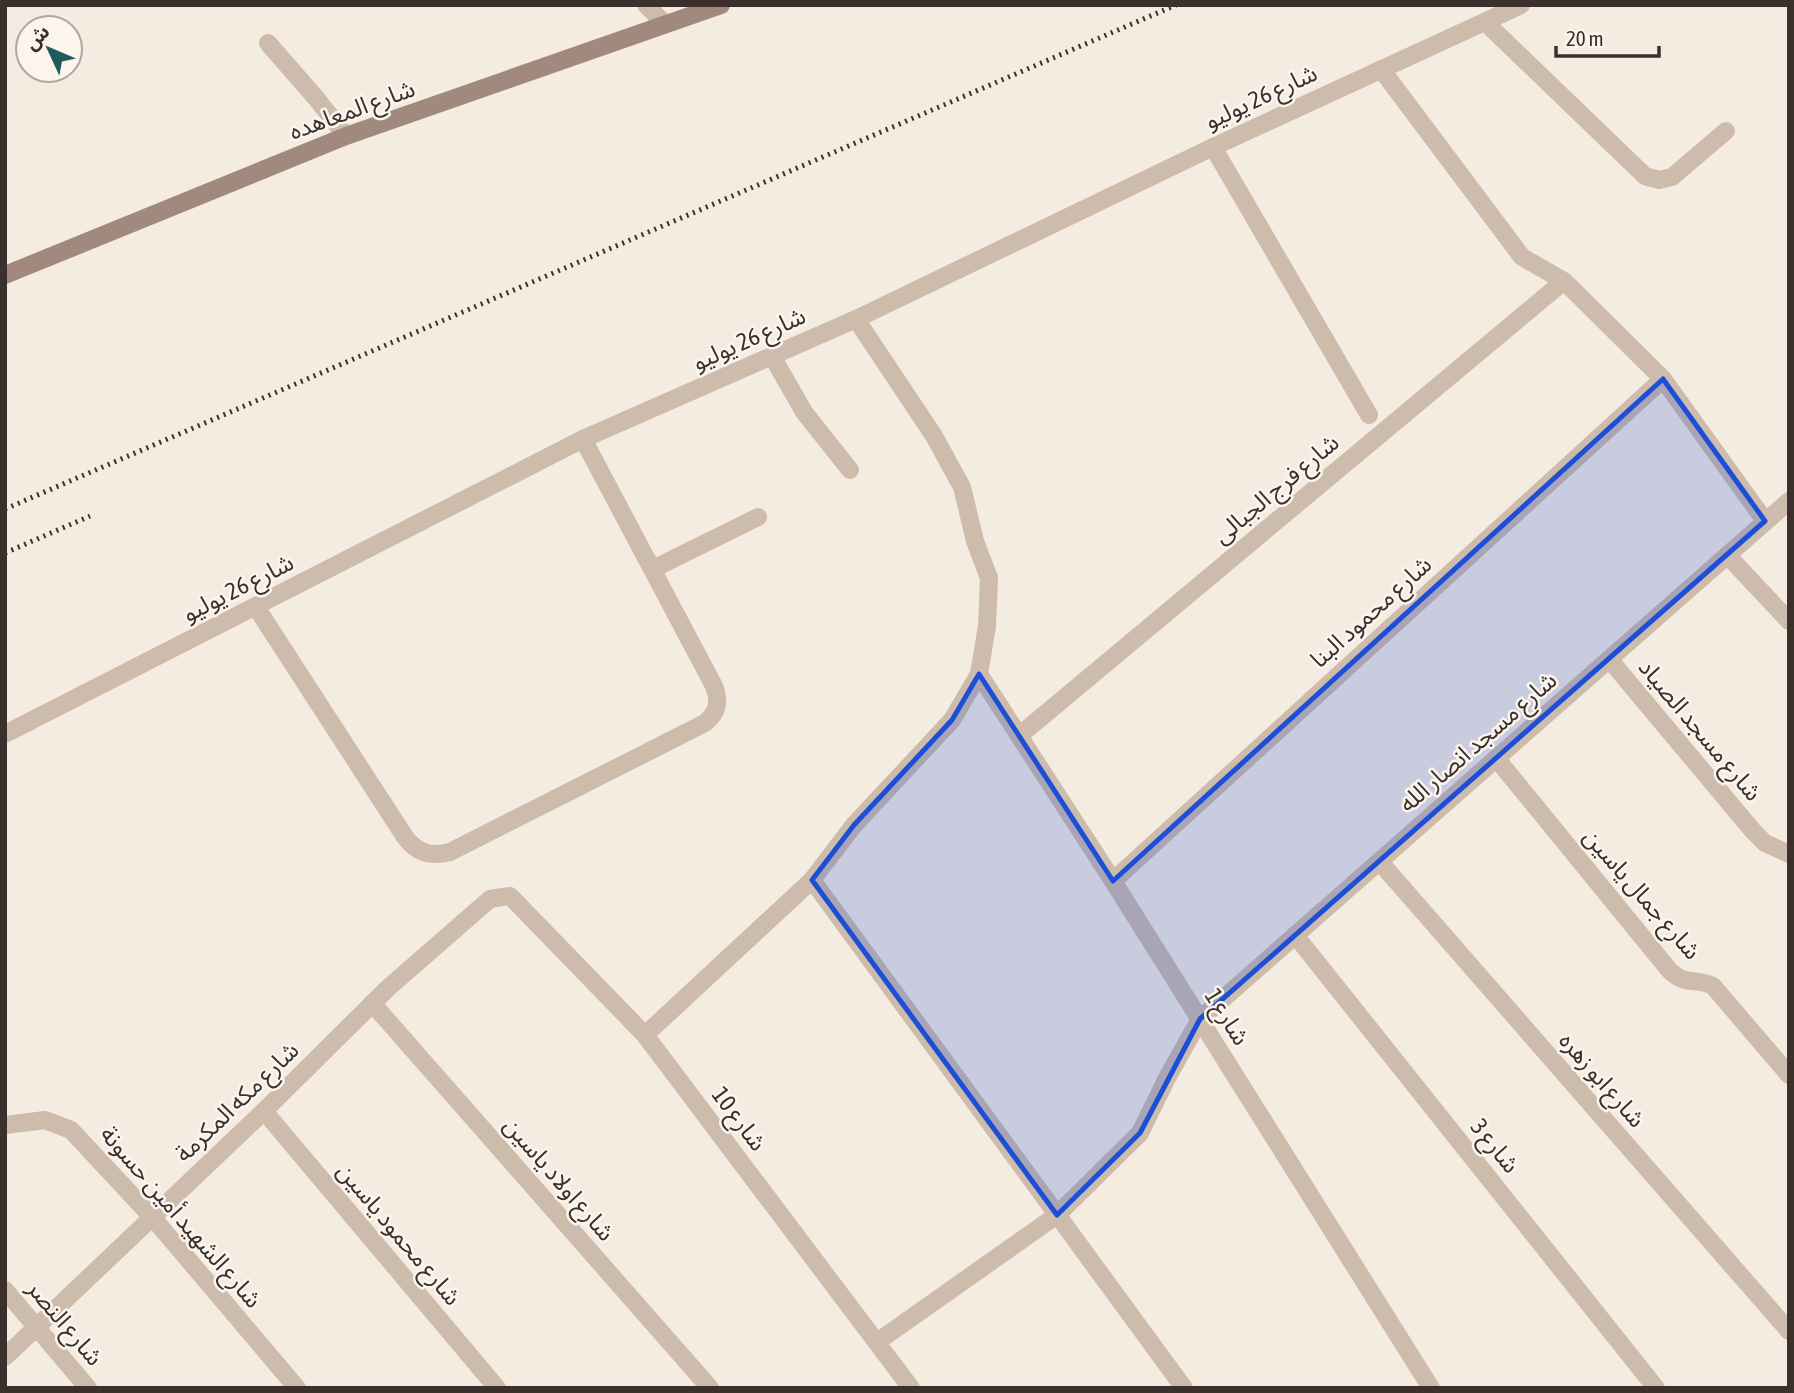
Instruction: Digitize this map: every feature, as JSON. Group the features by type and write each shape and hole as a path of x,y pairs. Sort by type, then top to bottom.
{"main road":[{"name":"شارع المعاهده","path":"5,275 346,136 721,5"}],"street":[{"path":"646,5 665,24"},
{"name":"شارع 26 يوليو","path":"5,734 583,439 856,318 1213,146 1521,5"},
{"path":"1485,22 1645,176 1658,180 1672,177 1726,131"},
{"path":"268,43 346,136"},
{"path":"1381,69 1522,257 1564,281 1663,379 1765,521"},
{"path":"1213,146 1369,415"},
{"name":"شارع فرج الجبالى","path":"1020,735 1564,281"},
{"path":"645,1035 812,880 854,825 952,720 979,674 987,626 989,578 975,541 962,487 934,436 856,318"},
{"path":"772,356 811,422 850,470"},
{"name":"شارع محمود البنا","path":"1112,881 1663,379"},
{"path":"256,607 405,837 413,847 424,854 450,852 705,723 718,707 714,686 583,439"},
{"name":"شارع مسجد انصار الله","path":"877,1342 1057,1215 1140,1133 1200,1019 1789,500"},
{"path":"653,569 758,517"},
{"path":"1727,555 1789,621"},
{"name":"شارع مسجد الصياد","path":"1609,659 1753,831 1765,843 1789,854"},
{"name":"شارع 1","path":"979,674 1200,1019 1431,1388"},
{"name":"شارع جمال ياسين","path":"1496,758 1670,971 1687,982 1706,982 1713,986 1789,1075"},
{"name":"شارع ابو زهره","path":"1378,861 1789,1331"},
{"path":"812,880 1184,1388"},
{"name":"شارع 10","path":"510,896 645,1035 911,1388"},
{"name":"شارع مكه المكرمة","path":"5,1357 264,1111 372,1003 490,899 510,896"},
{"name":"شارع 3","path":"1295,935 1656,1388"},
{"name":"شارع اولاد ياسين","path":"372,1003 710,1388"},
{"name":"شارع محمود ياسين","path":"264,1111 497,1388"},
{"name":"شارع الشهيد أمين حسونة","path":"5,1125 45,1120 71,1130 153,1218 298,1388"},
{"name":"شارع النصر","path":"5,1290 88,1388"}],"highlighted area":[{"path":"1663,379 1765,521 1200,1019 1140,1133 1057,1215 812,880 854,825 952,720 979,674 1113,881"}],"railway":[{"path":"5,509 1176,5"},
{"path":"5,553 90,516"}]}
